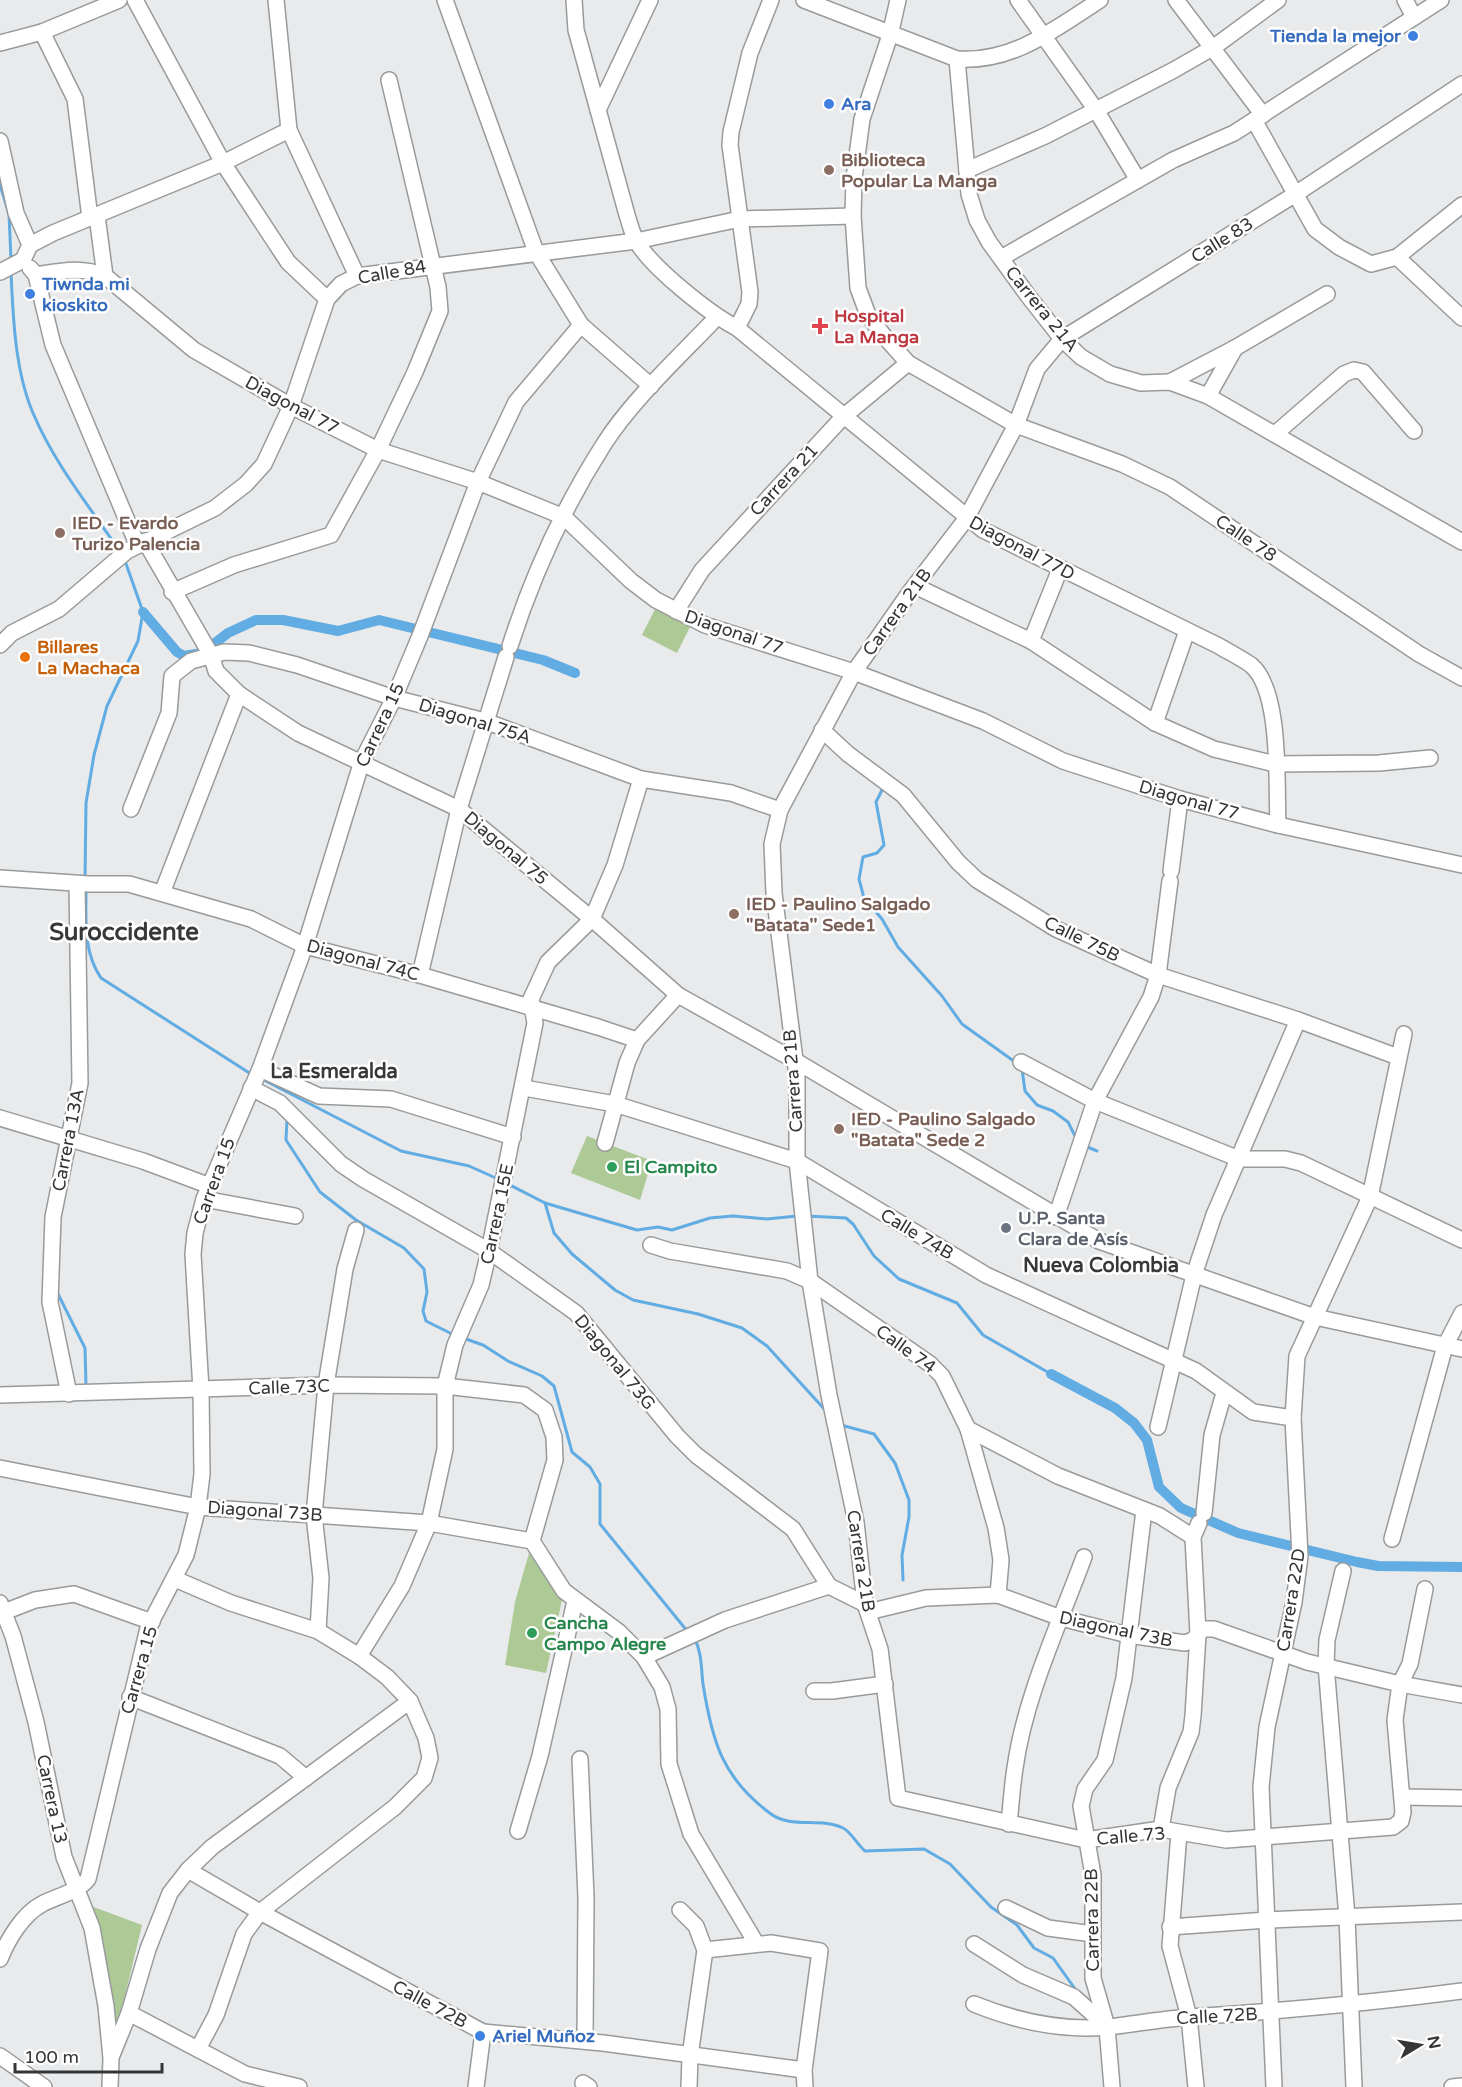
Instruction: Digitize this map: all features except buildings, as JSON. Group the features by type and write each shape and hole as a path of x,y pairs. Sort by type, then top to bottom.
{"street":[{"path":"0,43 42,32 119,0"},
{"path":"0,645 12,633 59,609 132,548 215,508 246,484 264,464 291,406 327,299 288,262 223,163 135,0"},
{"path":"276,0 289,130 357,276"},
{"path":"445,0 536,252 581,325 651,386"},
{"path":"574,0 576,30 636,241"},
{"path":"598,110 650,0"},
{"path":"737,328 749,304 750,292 731,132 750,52 771,0"},
{"path":"804,0 957,59 973,60 1009,54 1042,37 1100,0"},
{"path":"898,0 890,35 862,118 855,168 853,216 855,262 863,303 884,336 908,363 1017,425"},
{"path":"1018,0 1042,37 1096,110 1138,180"},
{"path":"1176,0 1214,47 1259,118 1294,195 1315,229 1339,248 1371,264 1397,257 1462,205"},
{"path":"1405,0 1414,17"},
{"path":"1001,258 1138,180 1259,118 1442,0"},
{"path":"967,170 1045,136 1214,47 1274,1"},
{"path":"42,32 75,99 93,217 105,276"},
{"name":"Carrera 21A","path":"957,59 969,194 977,220 1001,258 1062,339 1081,357 1110,374 1141,383 1170,382 1208,396 1462,542"},
{"path":"172,592 234,565 332,535 378,450 437,319 440,311 433,265 389,80"},
{"name":"Calle 83","path":"1017,425 1037,369 1062,339 1294,195 1462,84"},
{"path":"1,272 20,262 30,245 223,163 289,130"},
{"path":"0,141 16,213 30,245"},
{"name":"Calle 84","path":"327,299 341,284 357,276 636,241 740,219 853,216"},
{"name":"Diagonal 77D","path":"636,241 648,257 717,317 737,328 966,519 982,530 1219,646 1252,666 1267,686 1273,710 1278,825"},
{"path":"1397,257 1462,318"},
{"path":"20,262 36,275"},
{"name":"Diagonal 77","path":"36,275 89,269 105,276 194,350 291,406 378,450 478,482 564,517 631,582 676,611 705,625 854,672 983,721 1063,761 1180,799 1278,825 1462,865"},
{"name":"Diagonal 75","path":"36,275 53,345 132,548 172,592 209,651 216,671 239,694 298,733 362,761 459,809 592,919 678,995 794,1059 1099,1241 1315,1317 1462,1348"},
{"path":"1170,382 1235,348 1327,294"},
{"path":"420,975 459,809 520,613 564,517 605,442 651,386 717,317"},
{"name":"Carrera 15","path":"77,1888 88,1879 130,1697 152,1622 186,1555 198,1507 202,1474 201,1390 193,1254 195,1233 207,1193 255,1079 305,946 362,761 394,698 478,482 516,402 581,325"},
{"path":"1208,396 1235,348"},
{"name":"Carrera 21","path":"676,611 702,570 843,417 908,363"},
{"path":"1275,434 1344,374 1354,370 1363,372 1414,431"},
{"name":"Carrera 21B","path":"898,1798 880,1649 866,1608 856,1522 829,1395 810,1281 805,1213 797,1161 798,1097 774,893 772,844 780,810 854,672 966,519 1017,425"},
{"name":"Calle 78","path":"1017,425 1122,464 1170,487 1419,654 1462,678"},
{"path":"1031,641 1060,569"},
{"path":"915,586 1031,641 1155,723 1214,749 1275,764 1379,763 1430,758"},
{"path":"1155,723 1187,631"},
{"name":"Diagonal 75A","path":"131,809 169,713 172,676 209,651 249,653 297,665 394,698 485,721 641,779 731,793 780,810"},
{"path":"162,893 239,694"},
{"name":"Calle 75B","path":"822,730 848,754 903,795 958,862 977,880 1056,929 1158,975 1298,1020 1398,1057"},
{"name":"Carrera 15E","path":"359,1656 402,1586 429,1523 445,1449 446,1386 458,1337 481,1285 524,1088 536,1017 531,999 548,962 592,919 615,865 641,779"},
{"path":"1056,1217 1095,1101 1151,997 1158,975 1180,799"},
{"name":"Diagonal 74C","path":"0,878 82,884 129,884 251,919 305,946 420,975 637,1040"},
{"name":"Carrera 13A","path":"69,1394 50,1302 54,1217 74,1141 80,1083 82,884"},
{"path":"605,1143 627,1063 637,1040 678,995"},
{"path":"1158,1427 1194,1275 1214,1215 1298,1020"},
{"name":"Carrera 22D","path":"1274,2087 1261,1787 1263,1751 1294,1602 1300,1548 1293,1418 1297,1356 1370,1197 1404,1034"},
{"path":"1021,1062 1095,1101 1239,1159 1285,1159 1301,1163 1462,1240"},
{"path":"255,1079 319,1096 391,1099 513,1137"},
{"name":"Diagonal 73G","path":"255,1079 341,1164 384,1192 489,1251 576,1313 676,1436 696,1455 793,1529 829,1586"},
{"name":"Calle 74B","path":"524,1088 615,1104 797,1161 986,1275 1173,1361 1204,1377 1253,1412 1293,1418"},
{"path":"0,1118 143,1161 207,1193 295,1216"},
{"path":"318,1631 321,1578 314,1515 326,1385 345,1269 356,1230"},
{"name":"Calle 74","path":"651,1245 670,1251 787,1271 810,1281 930,1364 942,1376 968,1429 996,1528 1001,1560 998,1595"},
{"path":"1392,1539 1445,1346 1462,1313"},
{"name":"Calle 73C","path":"0,1395 326,1385 446,1386 524,1395 545,1410 555,1437 555,1460 532,1541"},
{"path":"1161,1830 1170,1779 1191,1732 1198,1634 1198,1524 1212,1435 1224,1393"},
{"path":"968,1429 1058,1476 1167,1519 1198,1524"},
{"name":"Diagonal 73B","path":"0,1468 198,1507 429,1523 532,1541"},
{"name":"Carrera 22B","path":"1112,2087 1107,2026 1094,1984 1093,1875 1086,1840 1082,1797 1089,1781 1105,1760 1124,1678 1144,1510"},
{"path":"532,1541 564,1591 619,1632 644,1657 662,1686 668,1709 669,1764 691,1834 756,1943"},
{"path":"1008,1824 1021,1741 1036,1686 1084,1557"},
{"path":"1343,1571 1327,1640 1326,1665 1347,1917 1354,2087"},
{"path":"175,1579 231,1603 318,1631 359,1656 387,1677 410,1701 426,1738 430,1758 424,1778 395,1807 260,1912 244,1934 216,2015 198,2049"},
{"path":"644,1657 782,1599 801,1597 809,1591 829,1586 866,1608"},
{"path":"1425,1589 1410,1664 1400,1684 1395,1720 1403,1797 1462,1798"},
{"path":"2,1608 74,1594 152,1622"},
{"name":"Diagonal 73B","path":"866,1608 926,1598 998,1595 1061,1618 1128,1635 1185,1643 1203,1629 1214,1629 1283,1654 1400,1684 1462,1695"},
{"path":"518,1830 540,1756 575,1601"},
{"name":"Carrera 13","path":"2,1608 14,1636 36,1722 64,1857 77,1888"},
{"path":"814,1691 885,1684"},
{"path":"130,1697 280,1756 306,1778"},
{"path":"111,2058 129,2013 148,1949 171,1893 188,1870 212,1847 410,1701"},
{"path":"580,1760 586,1897 585,2041"},
{"name":"Calle 73","path":"898,1798 1086,1840 1161,1830 1227,1840 1341,1833 1394,1827 1401,1821 1403,1797"},
{"path":"1179,1833 1170,1927 1173,1963 1189,2017 1196,2087"},
{"name":"Calle 72B","path":"188,1870 260,1912 483,2032 585,2041 804,2070"},
{"path":"0,1959 7,1941 33,1911 40,1905 77,1888 93,1928 102,1973 111,2058 110,2087"},
{"path":"1006,1908 1048,1928 1093,1934"},
{"path":"680,1910 696,1926 705,1950 690,2056 689,2087"},
{"path":"1170,1927 1267,1920 1462,1912"},
{"path":"705,1950 756,1943 820,1951 804,2070 806,2087"},
{"path":"974,1944 1023,1975 1074,1997 1107,2026"},
{"name":"Calle 72B","path":"974,2004 1033,2022 1064,2026 1107,2026 1189,2017 1271,2013 1462,1991"},
{"path":"129,2013 245,2074 299,2087"},
{"path":"476,2087 483,2032"},
{"path":"0,2056 44,2087"},
{"path":"1452,2087 1462,2086"}],"green space":[{"path":"655,609 690,627 677,653 642,635"},
{"name":"El Campito","path":"587,1136 652,1161 640,1200 571,1173"},
{"name":"Cancha Campo Alegre","path":"529,1553 562,1600 546,1673 505,1665 515,1602"},
{"path":"91,1906 142,1925 117,2029 114,2024"}],"waterway":[{"path":"0,185 9,214 11,259"},
{"path":"11,272 19,362 22,380 33,413 62,467 119,550"},
{"path":"85,880 86,803 94,755 107,706 138,641 143,612 124,558"},
{"path":"143,612 177,652 184,656 202,653 228,633 256,620 283,620 338,631 379,620 543,660 575,673"},
{"path":"883,788 876,802 884,845 877,853 863,857 859,879 864,898 882,919 898,947 942,996 962,1024 1015,1062"},
{"path":"86,890 88,947 101,978 251,1074"},
{"path":"1022,1069 1025,1091 1037,1105 1053,1111 1068,1122 1076,1138"},
{"path":"260,1078 401,1151 469,1166 498,1179"},
{"path":"287,1119 286,1140 320,1192 356,1220 404,1248 424,1269 427,1292 423,1311 426,1321 454,1335"},
{"path":"1085,1146 1097,1151"},
{"path":"506,1183 545,1203 637,1230 658,1227 672,1230 710,1218 733,1216 767,1219 797,1216"},
{"path":"545,1203 554,1233 572,1254 615,1290 633,1300 698,1314 742,1328 767,1346 826,1411"},
{"path":"807,1216 846,1218 853,1224 874,1256 899,1279 957,1303 983,1335 1051,1374"},
{"path":"56,1290 85,1348 86,1386"},
{"path":"463,1338 483,1345 508,1361 542,1376 554,1386 572,1452 590,1467 600,1484 600,1524 688,1632"},
{"path":"1051,1374 1115,1408 1134,1423 1147,1440 1159,1487 1181,1508 1238,1533 1357,1562 1378,1566 1462,1567"},
{"path":"841,1425 874,1434 895,1463 909,1500 909,1517 902,1555 903,1580"},
{"path":"695,1639 700,1656 706,1704 716,1741 730,1772 754,1800 771,1814 788,1821 825,1823 843,1828 865,1851 924,1849 950,1864 991,1907 1017,1925 1034,1948 1053,1958 1078,1993"}],"place":[{"name":"Tienda la mejor","path":"1413,36"},
{"name":"Ara","path":"829,104"},
{"name":"Biblioteca Popular La Manga","path":"829,170"},
{"name":"Tiwnda mi kioskito","path":"30,294"},
{"name":"Hospital La Manga","path":"820,326"},
{"name":"IED - Evardo Turizo Palencia","path":"60,533"},
{"name":"Billares La Machaca","path":"25,657"},
{"name":"IED - Paulino Salgado \"Batata'' Sede1","path":"734,914"},
{"name":"IED - Paulino Salgado \"Batata\" Sede 2","path":"839,1129"},
{"name":"El Campito","path":"612,1167"},
{"name":"U.P. Santa Clara de Asís","path":"1006,1228"},
{"name":"Cancha Campo Alegre","path":"532,1633"},
{"name":"Ariel Muñoz","path":"480,2036"}],"district":[{"name":"Suroccidente","path":"124,932"},
{"name":"La Esmeralda","path":"334,1072"},
{"name":"Nueva Colombia","path":"1101,1266"}]}
